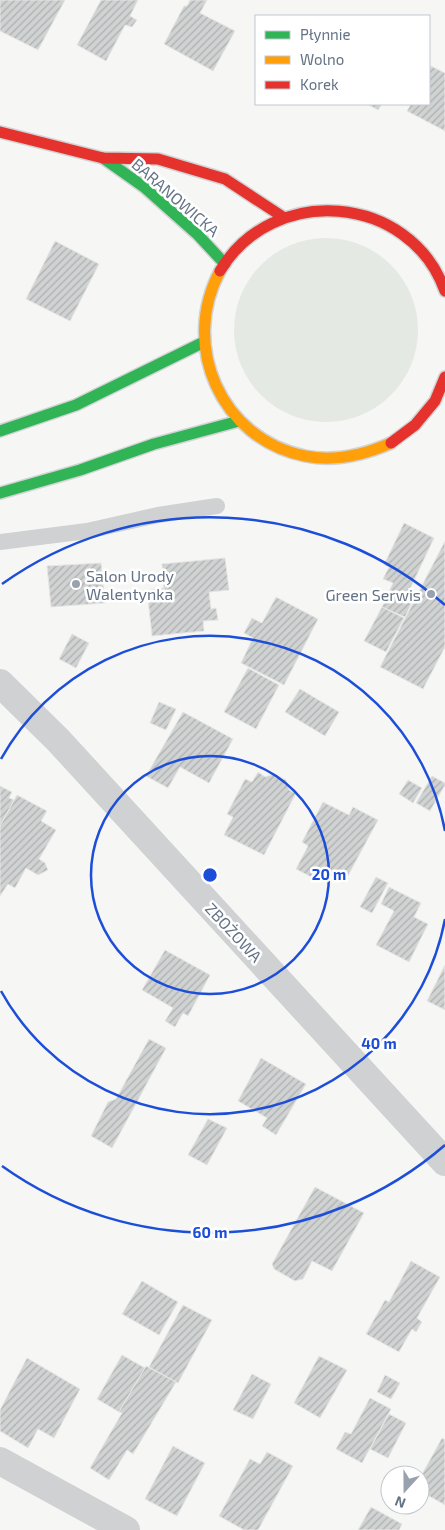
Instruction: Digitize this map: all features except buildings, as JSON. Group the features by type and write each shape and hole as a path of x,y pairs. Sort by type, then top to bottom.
{"main road":[{"name":"BARANOWICKA","path":"0,132 103,158 158,159 224,179 283,217"},
{"name":"BARANOWICKA","path":"103,158 144,187 198,235 225,264"},
{"path":"445,291 443,278 420,247 390,225 356,211 319,209 283,217 251,236 225,264 212,288 207,306 204,342 209,371 221,398 239,421 271,445 308,458 334,459 359,456 383,447 413,427 440,400 445,377"},
{"path":"0,431 76,405 204,342"},
{"path":"0,493 80,470 154,444 239,421"}],"street":[{"name":"ZBOŻOWA","path":"0,683 58,740 445,1162"},
{"path":"0,1460 126,1530"}],"lane":[{"path":"0,542 88,531 163,514 217,506"}],"shaded area":[{"path":"317,238 335,238 361,245 377,253 391,265 403,279 411,295 418,321 418,339 411,365 403,381 391,395 377,407 353,418 335,422 317,422 299,418 275,407 249,381 238,357 234,339 234,321 238,303 249,279 275,253 299,242"}],"traffic: fast":[{"path":"103,158 144,187 198,235 225,264"},
{"path":"0,431 76,405 204,342"},
{"path":"0,493 80,470 154,444 239,421"}],"traffic: slow":[{"path":"220,271 209,300 205,329 207,358 216,385 231,410 251,430 276,446 305,456 338,458 360,454 391,443"}],"traffic: jam":[{"path":"0,132 103,158 158,159 225,179 283,217"},
{"path":"220,271 243,243 272,223 305,213 339,211 372,218 402,234 427,258 445,291"},
{"path":"391,443 415,425 435,401 445,377"}],"place":[{"name":"Salon Urody Walentynka","path":"76,584"},
{"name":"Green Serwis","path":"431,594"}]}
